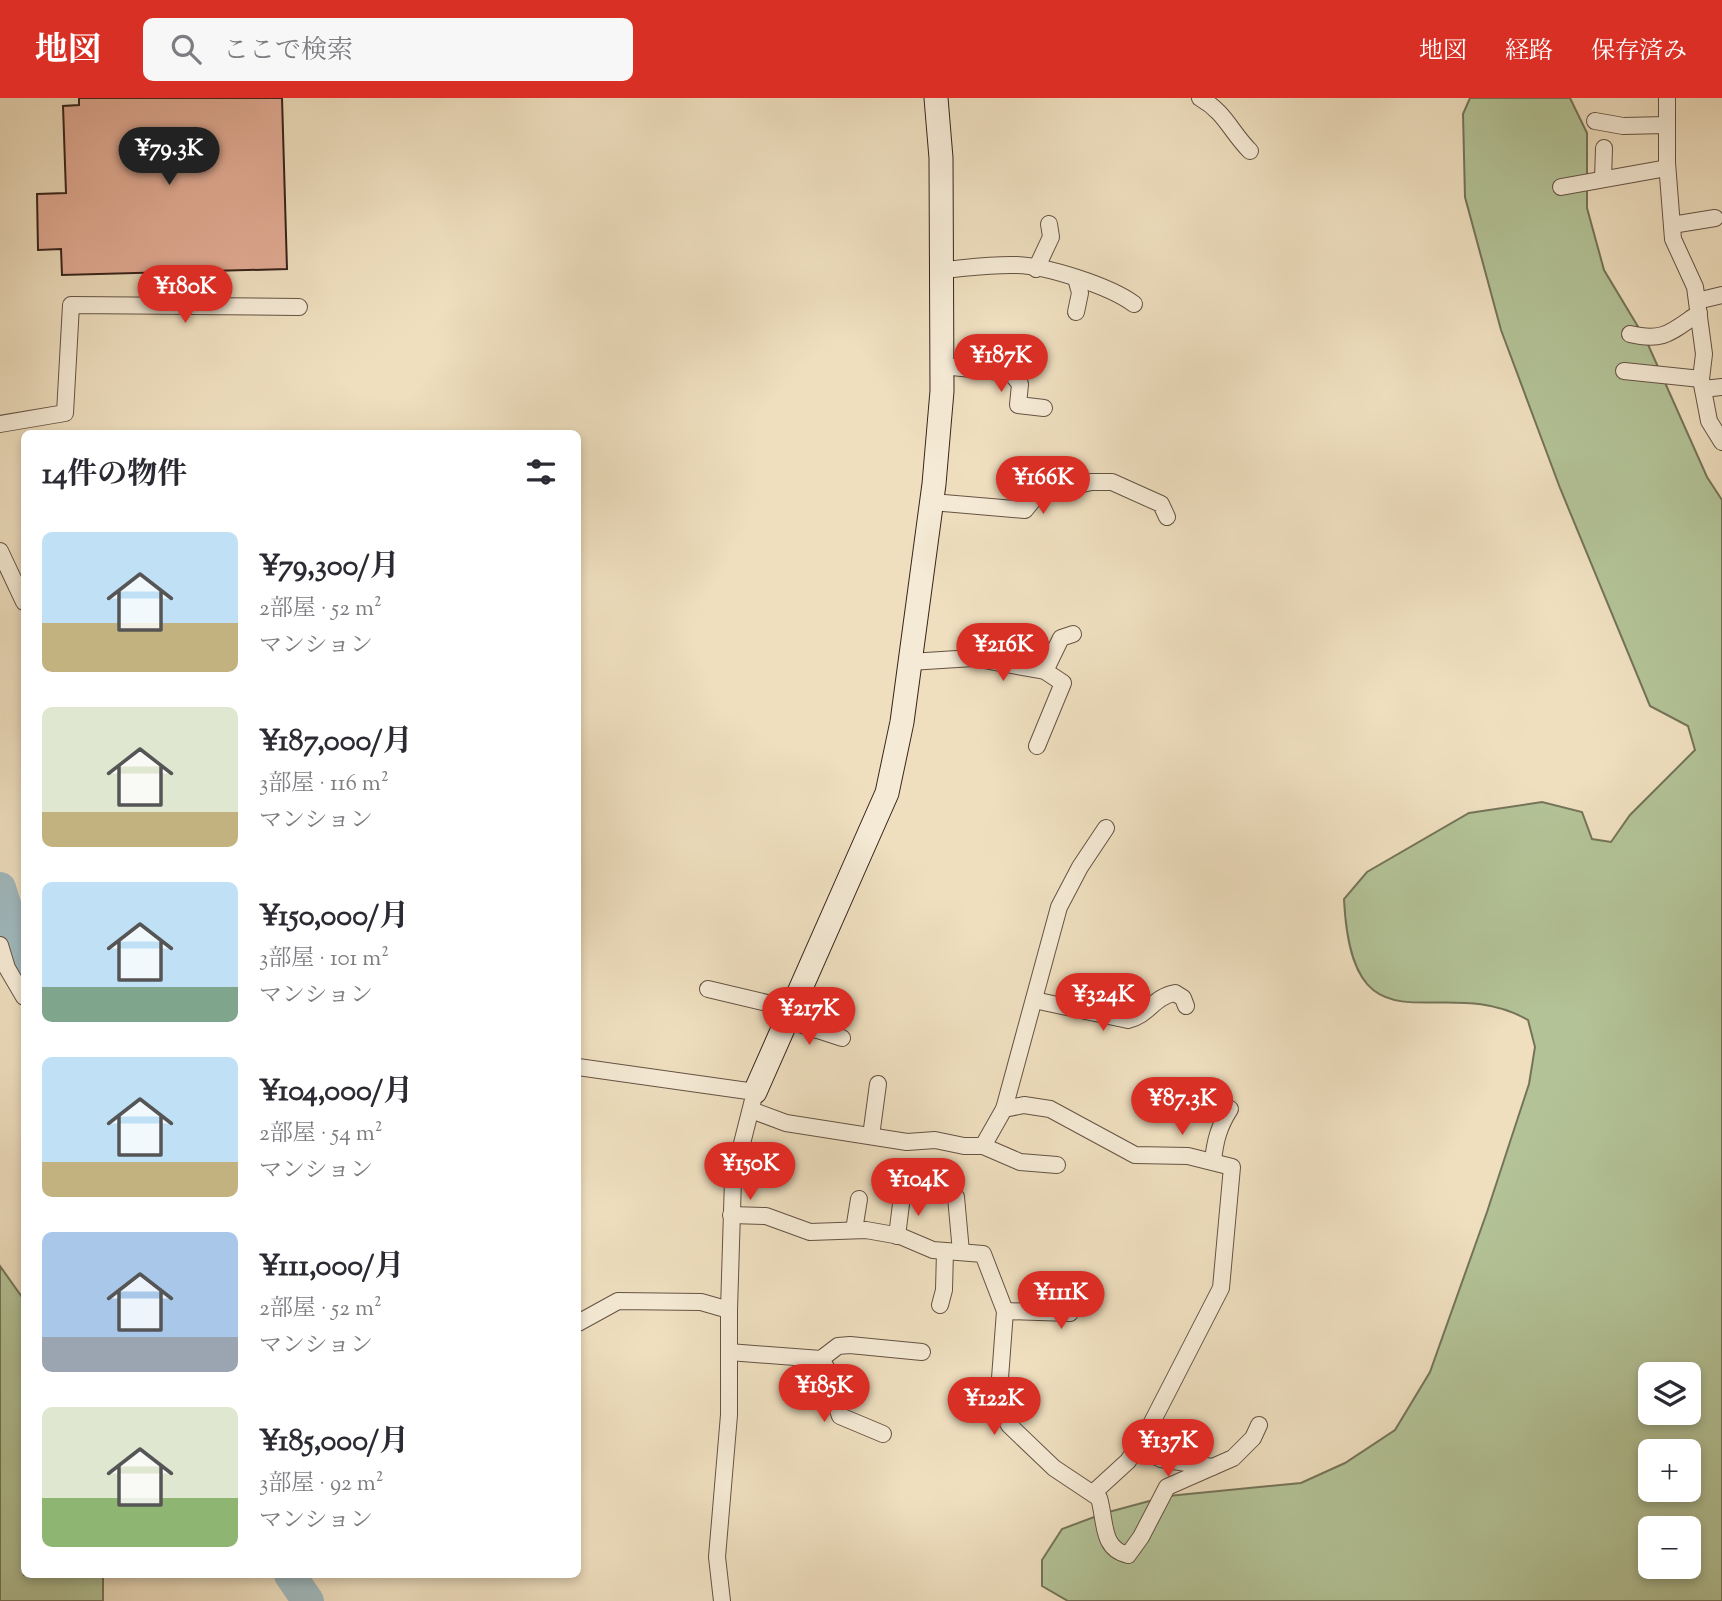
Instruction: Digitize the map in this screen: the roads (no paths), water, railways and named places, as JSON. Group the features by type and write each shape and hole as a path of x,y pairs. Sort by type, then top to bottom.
{"street":[{"path":"722,1601 717,1557 729,1415 733,1179 753,1101 887,793 902,722 932,502 942,366 941,158 936,98"},
{"path":"1200,98 1226,118 1237,138 1250,151"},
{"path":"1667,98 1667,168 1673,239 1695,287 1704,354 1702,384 1709,421 1722,442"},
{"path":"1595,121 1623,127 1667,125"},
{"path":"1603,179 1604,148"},
{"path":"1561,187 1667,168"},
{"path":"1672,225 1715,218"},
{"path":"1036,269 1051,237 1049,224"},
{"path":"942,270 1019,265 1076,278 1120,293 1134,304"},
{"path":"1076,278 1080,293 1076,312"},
{"path":"1630,334 1652,339 1666,335 1698,307 1722,295"},
{"path":"0,424 65,413 71,305 299,307"},
{"path":"942,366 1011,373 1020,384 1018,405 1044,408"},
{"path":"1624,371 1722,387"},
{"path":"932,502 1025,510 1037,495 1091,482 1112,482 1161,504 1167,517"},
{"path":"0,551 21,596"},
{"path":"1045,671 1061,638 1073,634"},
{"path":"910,662 973,657 1045,671 1063,683 1037,746"},
{"path":"983,1146 1004,1109 1059,906 1080,867 1106,828"},
{"path":"0,945 21,992"},
{"path":"708,989 789,1015 817,1030 842,1038"},
{"path":"1034,1000 1128,1020 1141,1017 1162,995 1175,993 1183,998 1186,1006"},
{"path":"817,1030 826,1004"},
{"path":"581,1068 753,1101 786,1123 907,1142 935,1140 964,1146 983,1146 1020,1162 1057,1165"},
{"path":"871,1136 878,1084"},
{"path":"1004,1109 1024,1105 1050,1109 1135,1155 1188,1156 1233,1167 1221,1288 1137,1447 1128,1461 1093,1493"},
{"path":"1213,1161 1222,1122 1230,1109"},
{"path":"897,1236 902,1196"},
{"path":"940,1305 953,1251 956,1197"},
{"path":"854,1230 859,1199"},
{"path":"731,1215 765,1216 810,1232 854,1230 897,1236 933,1250 983,1254 1005,1311 998,1405 1009,1425 1054,1468 1099,1498 1108,1544 1116,1552 1128,1555 1141,1538 1167,1487 1233,1458 1253,1438 1259,1425"},
{"path":"1005,1311 1070,1313 1074,1285 1078,1282"},
{"path":"581,1321 618,1301 701,1302 729,1310"},
{"path":"729,1352 821,1359 838,1346 850,1345 922,1352"},
{"path":"821,1359 831,1374 832,1397 840,1416 883,1434"},
{"path":"1137,1447 1161,1459 1212,1467"}],"waterway":[{"path":"0,888 21,955"},
{"path":"292,1578 308,1601"}]}
